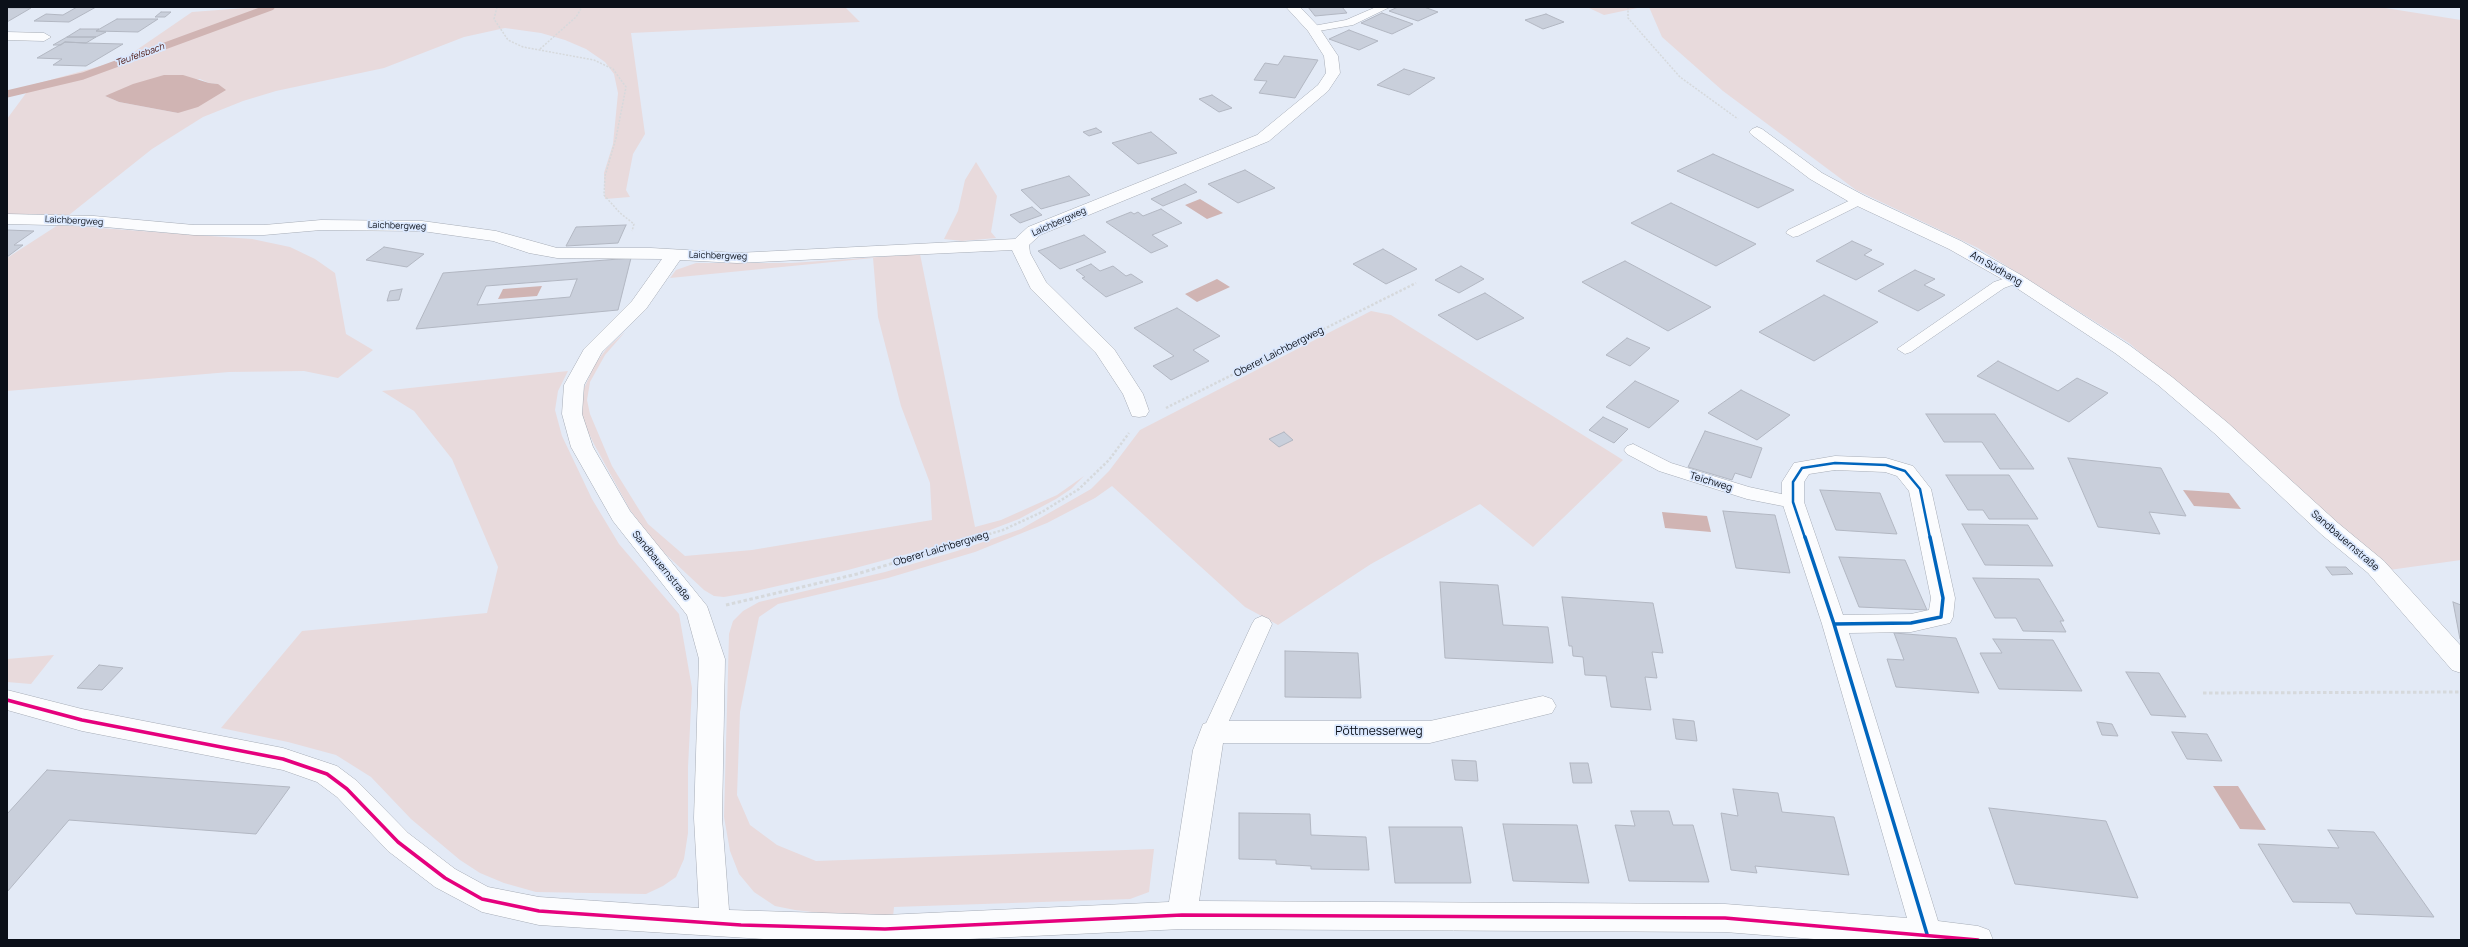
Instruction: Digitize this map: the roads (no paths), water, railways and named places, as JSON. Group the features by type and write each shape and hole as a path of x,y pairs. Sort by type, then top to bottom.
{"street":[{"name":"Laichbergweg","path":"7,219 94,221 194,230 264,230 321,225 422,226 496,236 535,249 557,252 737,258 1020,244 1034,231 1246,146 1270,133 1330,80 1334,65 1331,56 1313,29 1293,7"},
{"path":"7,36 44,37"},
{"name":"Am Südhang","path":"1757,132 1816,176 1859,200 1955,245 2015,279 2122,349 2221,428"},
{"path":"1020,244 1021,253 1038,285 1104,349 1133,394 1139,411"},
{"name":"Sandbauernstraße","path":"673,255 668,267 639,305 594,349 574,385 572,414 582,447 622,516 698,612 712,659 708,818 715,922"},
{"name":"Sandbauernstraße","path":"2221,428 2330,529 2376,566 2461,663"},
{"path":"1834,624 1911,622 1941,617 1943,598 1920,490 1905,471 1886,465 1835,463 1802,468 1793,482 1793,502 1834,624 1927,934"},
{"path":"7,700 82,720 283,759 327,774 347,789 398,842 445,878 482,899 539,911 715,922 885,935 1182,915 1725,918 1927,934 1978,940"},
{"name":"Pöttmesserweg","path":"1213,732 1430,732 1543,706"},
{"path":"1182,915 1207,750 1213,732"}],"lane":[{"path":"1313,29 1349,23 1385,7"},
{"path":"1793,233 1859,200"},
{"path":"1905,349 1999,285 2015,279"},
{"name":"Teichweg","path":"1633,450 1665,467 1747,493 1793,502"},
{"path":"1213,732 1262,624"}],"waterway":[{"name":"Teufelsbach","path":"7,94 83,76 271,7"}]}
